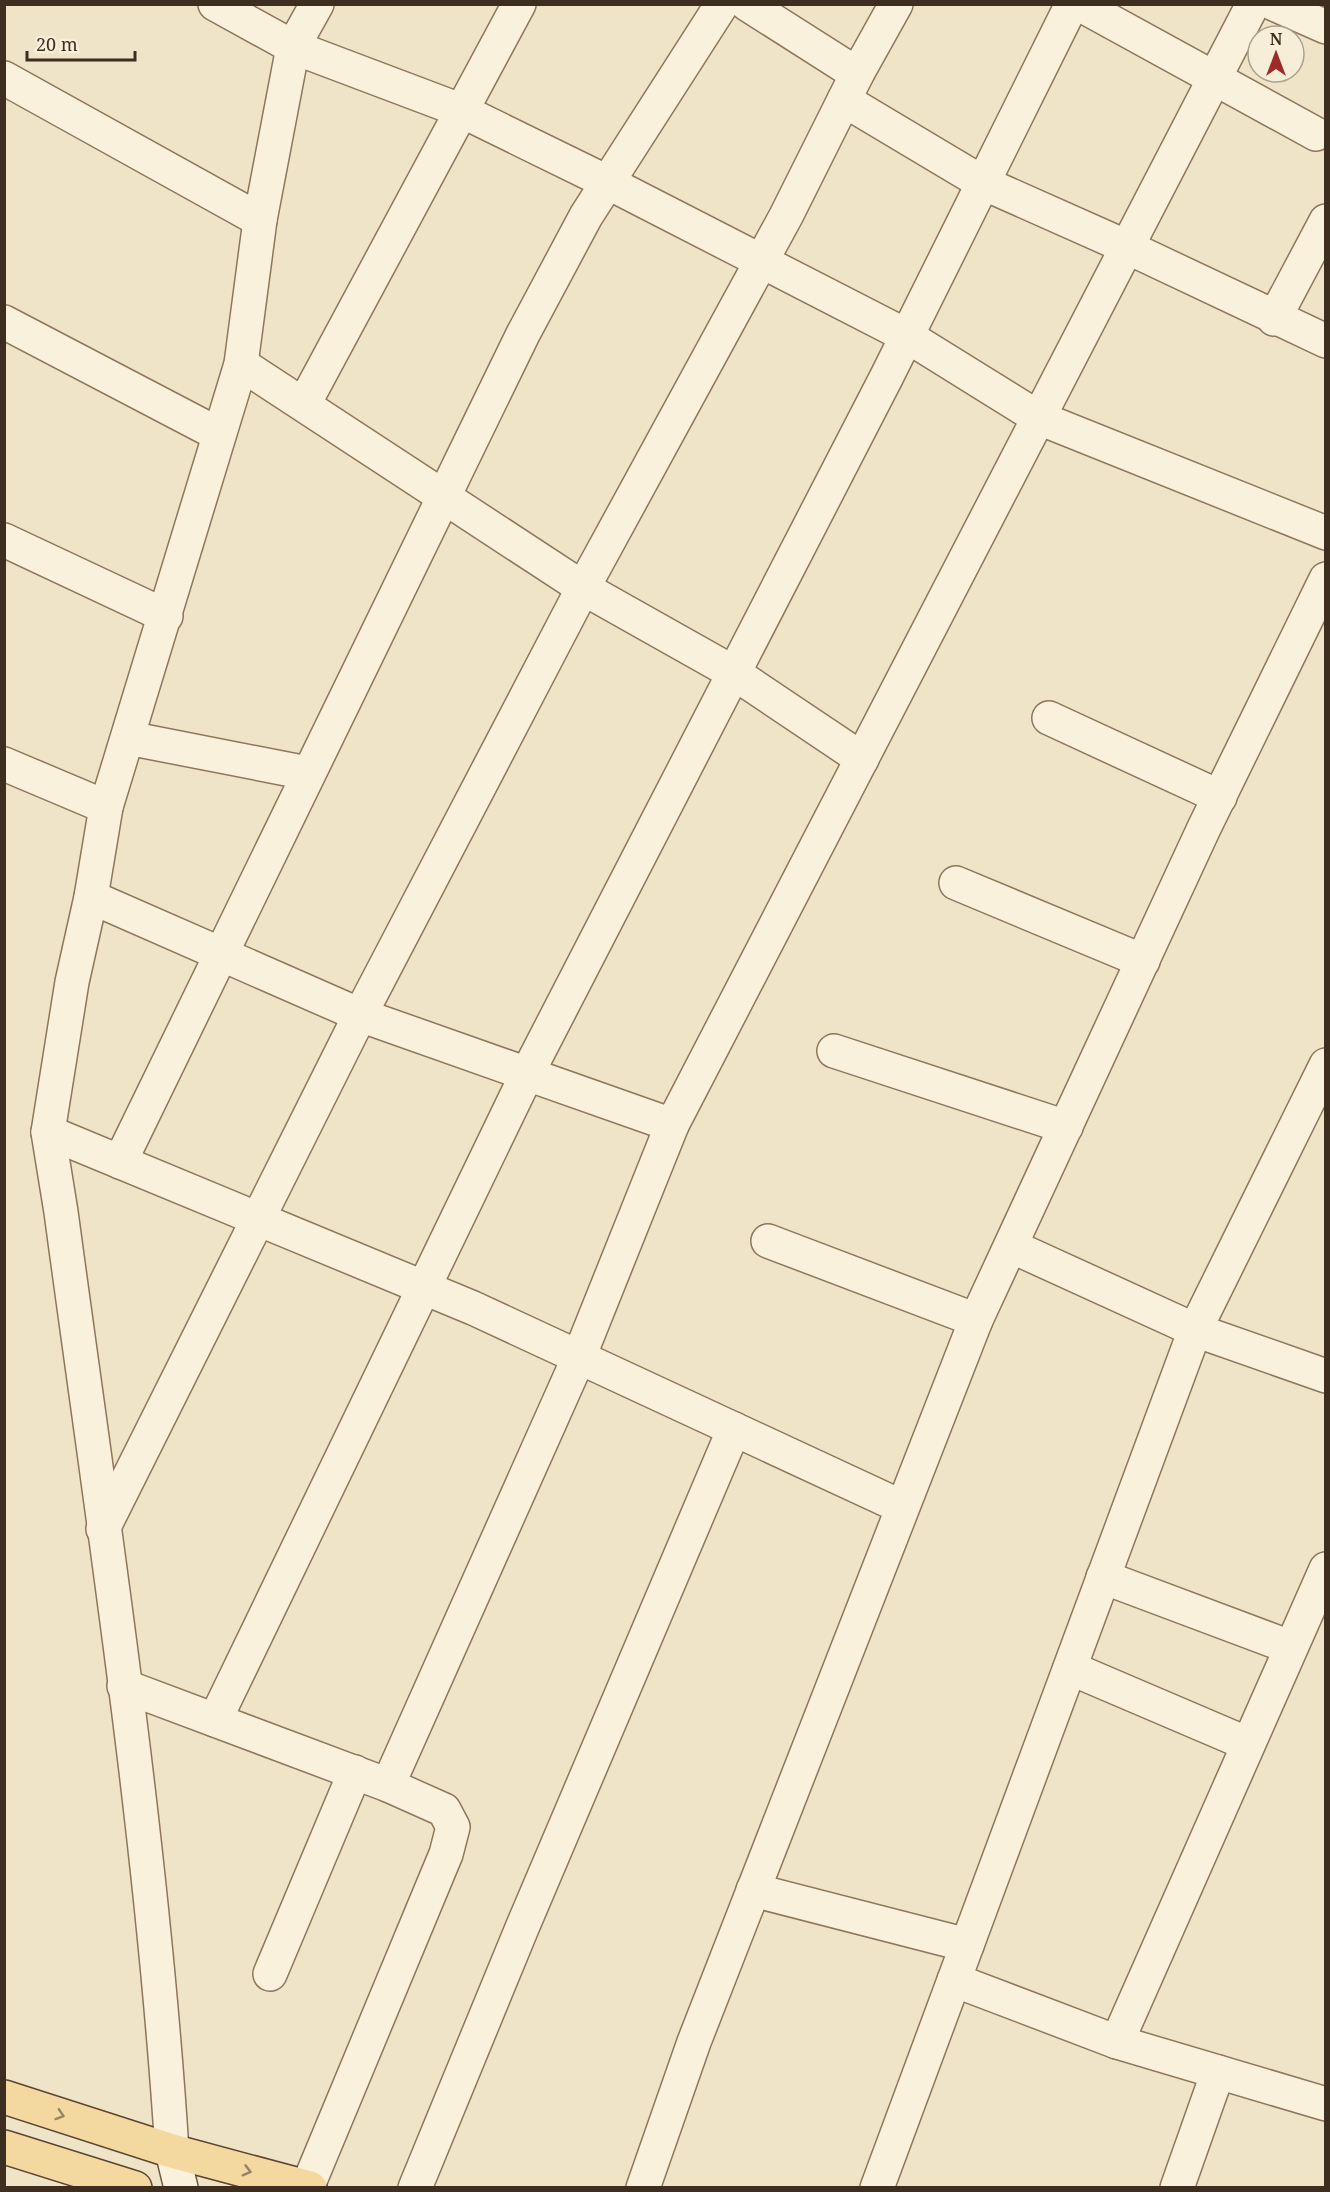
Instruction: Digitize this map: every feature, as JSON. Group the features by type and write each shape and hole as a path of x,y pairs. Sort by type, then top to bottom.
{"main road":[{"path":"4,2097 172,2151 308,2187"},
{"path":"4,2147 135,2187"}],"street":[{"path":"215,4 293,47 460,110 607,182 907,336 1039,418 1326,532"},
{"path":"181,2187 172,2151 166,2055 124,1686 48,1132 72,982 92,897 106,807 241,364 260,220 293,47 317,4"},
{"path":"304,405 460,110 519,4"},
{"path":"120,1162 307,773 523,334 607,182 722,4"},
{"path":"747,4 851,87 983,183 1127,247 1274,319 1326,341"},
{"path":"104,1529 360,1015 583,588 762,261 896,4"},
{"path":"215,1720 527,1074 907,336 1072,4"},
{"path":"1079,4 1316,134"},
{"path":"388,1785 579,1357 672,1125 1253,4"},
{"path":"1274,4 1326,27"},
{"path":"4,78 260,220"},
{"path":"1274,319 1326,221"},
{"path":"4,322 219,435"},
{"path":"241,364 583,588 734,673 862,759"},
{"path":"4,540 166,616"},
{"path":"643,2187 694,2042 976,1320 1220,797 1326,579"},
{"path":"1049,718 1220,797"},
{"path":"128,738 307,773"},
{"path":"4,764 106,807"},
{"path":"956,883 1143,961"},
{"path":"92,897 360,1015 672,1125"},
{"path":"834,1051 1066,1127"},
{"path":"877,2187 1195,1330 1326,1065"},
{"path":"48,1132 425,1288 902,1507"},
{"path":"768,1241 976,1320"},
{"path":"1011,1246 1195,1330 1326,1376"},
{"path":"416,2187 522,1928 734,1429"},
{"path":"1117,2042 1326,1569"},
{"path":"1103,1577 1290,1647"},
{"path":"1070,1668 1248,1744"},
{"path":"124,1686 388,1785 444,1810 451,1818 452,1838 308,2187"},
{"path":"270,1974 355,1772"},
{"path":"753,1890 967,1945"},
{"path":"954,1980 1117,2042 1326,2104"},
{"path":"1177,2187 1218,2072"}]}
